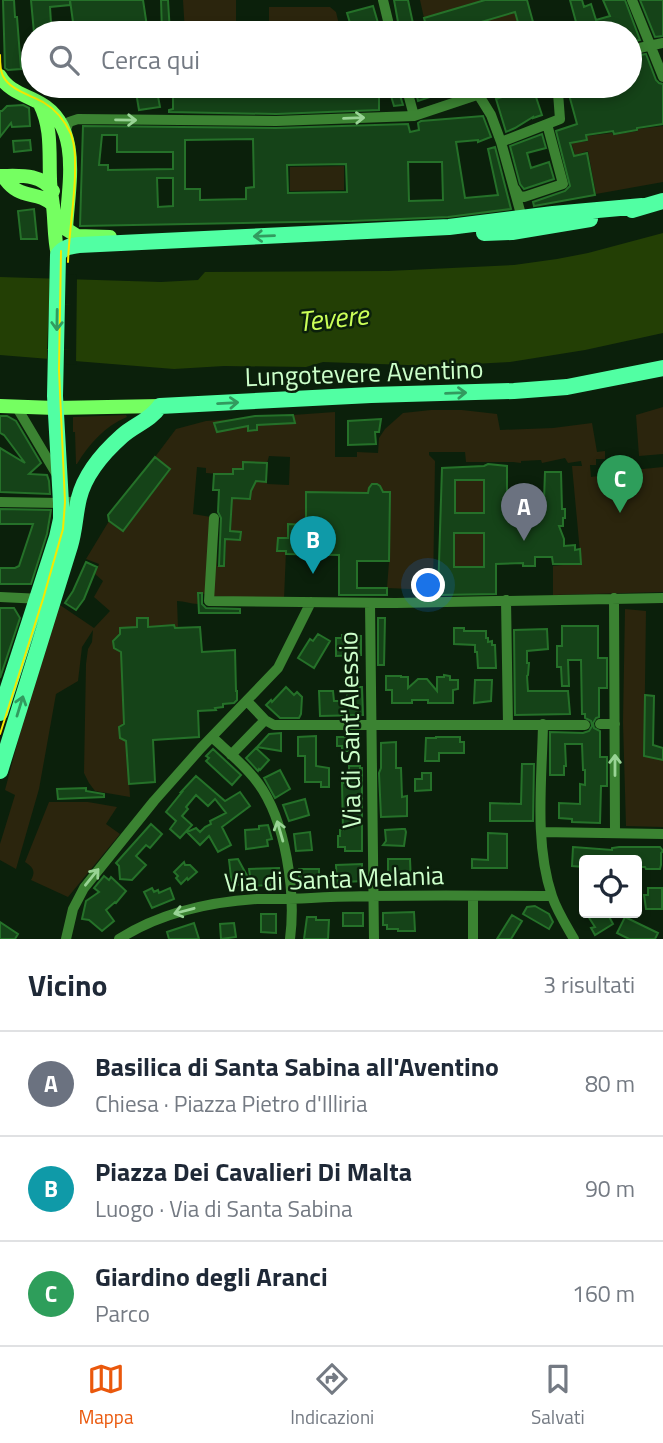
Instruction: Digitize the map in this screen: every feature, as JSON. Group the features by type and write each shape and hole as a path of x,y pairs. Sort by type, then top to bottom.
{"main road":[{"path":"0,76 9,87 21,93"},
{"path":"30,98 56,116 65,132 69,161 66,229 77,236 185,241"},
{"path":"40,103 50,135 56,245 64,251 332,233 367,236 477,234 524,224 569,224 663,201"},
{"path":"1,172 41,180 51,188 67,213"},
{"path":"1,172 8,184 16,190 47,199 53,205"},
{"path":"0,713 5,680 70,546 60,480 57,401 64,251"},
{"name":"Lungotevere Aventino","path":"0,406 57,401 160,406 514,391 567,387 663,368"},
{"path":"66,514 78,500 86,480 107,451 160,406"},
{"path":"0,771 45,600"}],"street":[{"path":"383,0 388,21"},
{"path":"632,0 641,21"},
{"path":"642,24 663,77"},
{"path":"642,47 663,43"},
{"path":"409,98 414,116"},
{"path":"65,132 69,122 78,119 276,121 414,116 466,98"},
{"path":"480,98 491,115 501,142 524,224"},
{"path":"501,142 560,119 558,98"},
{"path":"511,183 521,197 563,184 547,124"},
{"path":"16,406 60,480"},
{"path":"0,502 66,514"},
{"path":"214,518 209,601 369,604 663,598"},
{"path":"0,597 45,600"},
{"path":"614,598 615,833"},
{"path":"506,600 508,725"},
{"path":"66,939 72,912 84,888 155,801 281,664 311,602"},
{"name":"Via di Sant'Alessio","path":"369,604 374,939"},
{"path":"247,701 265,720 274,725 585,724"},
{"path":"231,755 265,720"},
{"path":"543,724 541,832 544,861 552,896 574,939"},
{"path":"600,724 615,724"},
{"path":"212,737 258,783 277,820 286,856 291,899 290,939"},
{"path":"541,832 663,834"},
{"name":"Via di Santa Melania","path":"119,939 150,922 186,910 239,901 374,895 552,896"},
{"path":"473,896 473,939"}],"shaded area":[{"path":"183,0 236,0 236,21 184,21"},
{"path":"420,0 485,0 424,18"},
{"path":"269,7 330,7 336,12 338,21 269,21"},
{"path":"515,12 518,21 485,21"},
{"path":"663,126 663,182 596,194 588,151 575,155 570,138 580,135 581,142 588,141 587,136 613,135"},
{"path":"344,166 344,190 290,191 290,167"},
{"path":"663,407 663,454 639,456 636,415"},
{"path":"462,410 497,414 500,430 592,423 597,452 605,451 605,459 596,459 596,465 590,465 591,477 598,476 598,472 619,470 619,459 633,458 633,470 663,467 663,592 553,595 553,566 581,563 572,466 582,466 581,461 568,463 565,458 542,463 541,460 521,463 466,462 465,452 429,452 435,461 433,590 387,588 390,492 383,492 380,486 372,484 368,493 306,492 306,535 300,535 300,524 288,524 287,537 277,538 277,551 286,551 284,599 197,593 198,604 177,601 178,628 174,625 148,627 148,619 120,634 113,641 114,648 121,652 130,797 95,791 84,773 86,664 93,630 82,647 78,681 56,694 39,789 16,869 0,860 0,844 15,795 5,790 57,603 94,628 110,611 94,597 103,581 95,574 99,564 86,559 109,521 124,531 170,470 155,457 176,429 206,421 335,412 335,457 357,457 357,452 378,453 379,438 403,413","holes":["269,456 290,457 289,485 253,482 251,500 232,499 231,531 241,531 241,540 226,540 225,566 217,566 217,518 193,514 197,467 206,468 206,473 233,475 233,469 243,469 244,462 267,463"]},
{"path":"73,417 127,417 98,436 76,464"},
{"path":"455,480 484,480 484,513 455,513"},
{"path":"454,533 484,533 484,567 454,567"},
{"path":"625,609 646,611 644,756 663,760 663,827 626,826 623,722"},
{"path":"49,802 88,802 117,807 106,824 120,834 68,897 31,880 33,870 25,862"}],"water":[{"name":"Tevere","path":"663,233 663,333 585,350 510,362 435,366 323,362 306,367 224,366 174,369 0,355 0,277 161,282 198,280 205,272 388,271 514,265 588,253"}],"pier":[{"path":"50,274 77,275 76,365 47,362 47,350 72,350 47,349 49,305 72,305 49,304"}],"building":[{"path":"3,0 14,0 21,69 5,68"},
{"path":"31,0 70,0 70,5 50,7 51,21 33,21"},
{"path":"70,0 143,0 146,21 73,21"},
{"path":"161,0 168,0 169,21 162,21"},
{"path":"394,0 408,0 412,21 398,21"},
{"path":"485,0 527,0 533,21 518,21 515,12 485,21 425,21 424,18"},
{"path":"570,0 582,0 584,7 591,4 596,20 610,16 603,0 625,0 633,21 576,21"},
{"path":"640,0 663,0 663,36 655,37"},
{"path":"373,6 377,21 349,21 347,13"},
{"path":"646,54 656,80 663,84 663,124 614,134 613,131 586,135 587,140 570,143 574,156 587,153 595,195 534,206 533,202 565,191 570,186 556,131 577,124 570,98 642,98 642,55"},
{"path":"137,98 158,98 160,107 139,110"},
{"path":"173,98 379,98 379,110 276,114 169,112 173,109"},
{"path":"392,98 401,98 403,105 394,106"},
{"path":"536,98 542,115 506,132 496,99"},
{"path":"23,105 29,108 30,126 12,127 11,123 0,137 0,111 7,106"},
{"path":"483,116 491,137 478,142 456,142 465,198 498,195 488,149 495,147 511,209 448,217 352,221 80,226 83,126 276,128 408,124 410,132 419,130 418,123","holes":["102,135 117,135 117,152 173,152 173,169 108,170 108,165 99,165","253,139 254,187 246,188 246,199 200,200 200,189 185,189 185,140","408,162 442,162 443,200 409,201","346,164 347,192 288,193 287,165","157,178 173,178 173,206 158,207"]},
{"path":"542,134 546,148 527,153 531,168 549,162 554,179 524,189 520,184 510,146"},
{"path":"30,140 31,150 14,152 13,141"},
{"path":"34,209 37,239 21,239 18,211"},
{"path":"293,415 295,423 257,425 257,430 248,431 248,426 217,432 214,423 255,416"},
{"path":"0,416 16,421 41,463 29,474 47,475 50,494 0,492 0,448 25,463 0,433"},
{"path":"381,419 379,432 375,432 376,444 348,445 348,421"},
{"path":"155,457 170,469 123,531 109,521 108,515"},
{"path":"243,462 267,463 266,482 256,481 250,499 232,498 230,531 241,532 240,540 225,539 224,566 219,566 221,518 218,512 219,490 213,490 214,474 233,474 233,469 243,469"},
{"path":"507,466 507,501 544,500 545,472 561,472 562,509 565,509 565,518 563,526 559,526 564,546 575,545 575,550 580,549 581,564 553,564 552,557 535,557 535,566 523,566 523,563 496,564 496,594 438,595 442,468","holes":["455,480 484,480 484,513 455,513","454,533 484,533 484,567 454,567"]},
{"path":"372,484 380,486 383,492 390,492 389,561 357,561 357,588 387,588 387,595 339,595 339,555 286,554 286,551 277,551 278,538 288,538 288,524 306,525 306,492 368,493"},
{"path":"0,509 51,510 47,534 31,584 0,584 0,568 19,566 33,524 0,524"},
{"path":"86,562 97,567 84,599 76,610 65,603"},
{"path":"198,593 202,593 202,604 206,608 240,609 240,613 199,613"},
{"path":"0,608 14,608 20,618 0,678"},
{"path":"137,618 148,618 148,627 200,627 202,652 235,650 237,700 223,704 223,707 215,708 216,710 198,711 199,737 153,740 155,782 129,784 126,741 120,738 119,727 124,724 121,652 114,648 113,641 120,634 120,628 137,627"},
{"path":"378,618 385,618 384,665 378,665"},
{"path":"562,626 598,626 598,658 607,658 607,688 599,688 599,717 593,723 594,728 600,731 600,757 607,757 607,786 601,786 600,823 572,822 572,819 559,818 559,803 580,804 580,784 585,785 582,744 565,744 564,775 550,775 550,732 583,733 589,731 592,726 591,721 582,714 581,660 568,660 569,686 562,686 561,667 557,667 557,646 562,646"},
{"path":"454,628 486,631 488,642 492,641 492,645 495,645 496,668 478,668 475,645 454,644"},
{"path":"547,629 548,649 527,651 528,691 568,691 570,714 515,715 514,630"},
{"path":"318,634 330,641 314,668 298,658 310,639 313,641"},
{"path":"342,635 361,636 361,655 336,656 336,638 342,638"},
{"path":"386,676 401,676 408,677 408,688 418,679 427,679 437,691 437,677 450,676 450,680 458,680 458,689 453,690 453,703 412,700 412,703 392,703 392,690 386,690"},
{"path":"475,680 492,680 491,701 474,703"},
{"path":"286,687 294,695 297,692 302,697 299,718 280,718 266,705"},
{"path":"354,687 362,687 363,715 320,716 319,691 333,691 334,701 347,701 347,691 354,691"},
{"path":"645,695 654,696 653,745 663,748 663,760 644,756"},
{"path":"281,733 281,751 257,747 269,734"},
{"path":"316,736 316,766 329,768 329,787 321,787 321,782 305,782 305,756 298,756 298,737"},
{"path":"337,737 353,737 353,742 358,742 358,751 342,751 342,746 337,746"},
{"path":"460,737 460,742 464,742 464,753 439,753 439,761 425,761 426,738"},
{"path":"396,742 396,768 401,768 402,797 407,796 407,816 381,817 381,743"},
{"path":"256,748 269,760 258,771 246,758"},
{"path":"213,749 241,775 232,785 206,761 209,758 206,756"},
{"path":"522,764 534,764 533,821 490,821 490,803 521,804"},
{"path":"349,766 362,768 362,851 345,851 345,847 338,847 338,836 340,830 343,830 342,783 349,783"},
{"path":"280,770 290,789 275,798 264,778"},
{"path":"422,773 431,773 431,790 415,791 415,779 422,779"},
{"path":"196,776 225,801 240,792 250,806 222,827 231,845 218,852 209,836 200,845 187,832 196,828 200,832 211,824 210,821 226,813 215,799 208,806 196,795 182,816 192,825 180,838 170,829 176,821 166,812"},
{"path":"86,788 86,791 104,794 104,797 58,799 57,789"},
{"path":"305,799 309,815 289,821 283,805"},
{"path":"151,824 162,834 150,848 146,845 136,856 146,865 132,880 120,879 119,866 116,863"},
{"path":"268,825 272,839 267,840 268,846 246,849 245,830"},
{"path":"405,829 404,846 383,845 386,841 385,830"},
{"path":"310,832 312,850 296,851 294,834"},
{"path":"488,833 507,834 507,868 472,868 472,859 488,860"},
{"path":"573,847 612,850 619,847 660,847 663,851 660,869 642,867 642,855 579,855 579,867 572,866"},
{"path":"238,859 251,883 249,869 279,868 280,884 232,885 229,860"},
{"path":"388,859 410,859 411,883 388,884"},
{"path":"184,862 197,872 181,884 174,872"},
{"path":"362,864 362,881 346,882 346,886 337,886 336,865"},
{"path":"299,869 319,869 319,883 299,882"},
{"path":"104,876 109,880 111,877 126,891 106,910 114,921 102,931 89,920 82,919 86,901 99,892 94,888"},
{"path":"152,888 159,893 170,888 174,899 152,908 144,892"},
{"path":"648,888 662,888 662,909 646,909 644,895 648,895"},
{"path":"535,906 549,914 553,922 549,929 523,914 527,907"},
{"path":"414,912 415,931 387,929 387,925 383,925 383,913"},
{"path":"343,913 363,913 363,926 343,926"},
{"path":"261,914 276,914 276,933 261,932"},
{"path":"512,915 522,921 511,939 497,939"},
{"path":"307,917 329,920 328,939 304,939"},
{"path":"589,918 610,918 613,924 595,935 591,928 595,927"},
{"path":"624,918 627,918 658,933 655,939 629,939 617,933"},
{"path":"0,922 18,934 15,939 0,939"},
{"path":"194,923 199,939 169,939 167,932"},
{"path":"234,923 236,937 221,939 220,924"}],"tram line":[{"path":"0,55 3,76 21,92"},
{"path":"34,98 52,108 71,134 75,176 68,262"},
{"path":"0,734 63,529 65,502 59,370 61,251"}],"place":[{"name":"Giardino degli Aranci","path":"620,513"},
{"name":"Basilica di Santa Sabina all'Aventino","path":"524,541"},
{"name":"Piazza Dei Cavalieri Di Malta","path":"313,574"}]}
